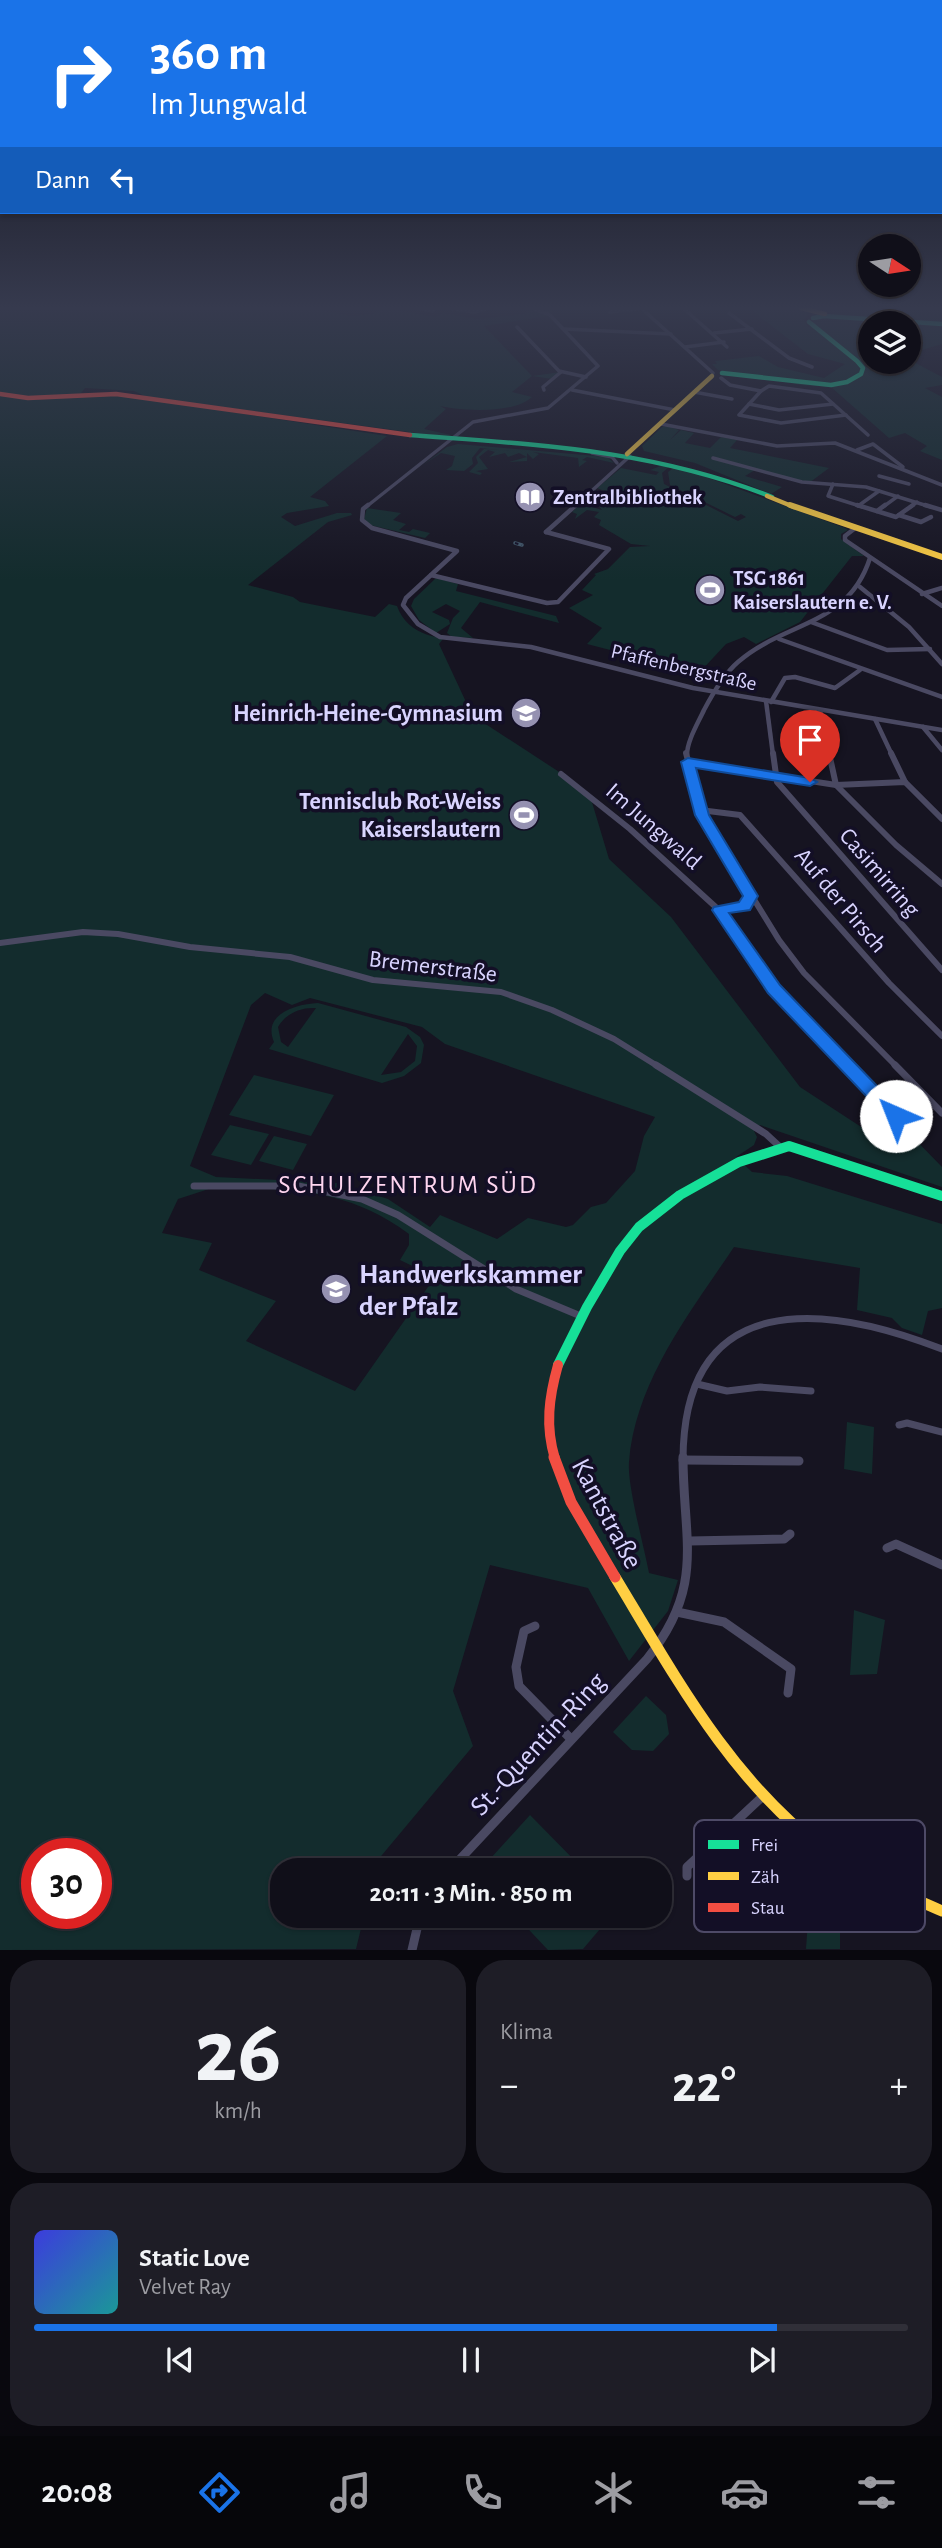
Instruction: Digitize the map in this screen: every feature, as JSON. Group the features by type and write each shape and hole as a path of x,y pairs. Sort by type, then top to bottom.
{"main road":[{"path":"147,399 430,439 490,443 699,467"},
{"path":"625,458 687,399"},
{"path":"331,425 450,440 592,453 695,469 772,497"},
{"path":"464,431 468,439 490,443"},
{"path":"430,439 437,449"},
{"path":"642,444 646,454 699,467 854,529 942,557"},
{"name":"Bremerstraße","path":"779,1146 820,1155 942,1196"},
{"name":"Kantstraße","path":"779,1146 748,1158 670,1201 650,1216 620,1251 583,1317 551,1384 546,1409 550,1451 561,1480 587,1531 696,1712 761,1798 786,1820"},
{"name":"Kantstraße","path":"925,1905 942,1911"}],"street":[{"path":"450,440 473,422 545,409 559,399"},
{"path":"618,399 675,410"},
{"path":"754,399 738,415 781,423 846,415"},
{"path":"828,399 868,435"},
{"path":"749,404 779,410 833,404"},
{"path":"432,575 457,551 377,530 366,525 360,517 363,509 373,500 437,449 491,417"},
{"path":"661,424 777,446 823,442 856,450 942,485"},
{"path":"856,450 873,444 907,471"},
{"path":"432,575 549,603 561,601 609,551 604,546 546,532 625,458"},
{"path":"713,458 802,482 852,485 879,491 942,510"},
{"path":"879,476 906,483 926,479"},
{"path":"833,484 828,496 877,512 922,522 931,517"},
{"path":"846,502 852,485"},
{"path":"858,506 879,491"},
{"path":"877,512 898,496"},
{"path":"899,516 917,502"},
{"path":"854,529 845,536 845,540 942,606"},
{"path":"870,558 866,577 860,587 811,622 741,659 728,672 687,749 688,762 700,810 751,896 804,973 942,1113"},
{"name":"Pfaffenbergstraße","path":"432,575 403,605 427,632 440,637 531,647 716,693 942,730"},
{"path":"860,587 909,627 942,664"},
{"path":"922,594 942,588"},
{"path":"811,622 887,650 930,649"},
{"path":"779,639 942,697"},
{"path":"774,778 769,702 778,686 785,678 795,677 835,688 860,670"},
{"path":"820,710 836,785 902,850 942,884"},
{"path":"875,719 905,782 942,819"},
{"path":"923,727 942,750"},
{"path":"688,762 774,778 836,785 905,782"},
{"name":"Im Jungwald","path":"561,774 630,829 719,910 774,989 896,1116"},
{"name":"Casimirring","path":"774,778 942,970"},
{"name":"Auf der Pirsch","path":"700,810 740,815 797,875 867,962 942,1036"},
{"path":"740,908 748,903 751,896"},
{"path":"719,910 740,908 763,914"},
{"name":"Bremerstraße","path":"0,943 83,932 118,934 190,947 290,957 373,980 501,992 552,1010 614,1039 766,1134 779,1146"},
{"path":"194,1186 298,1186 362,1199 398,1214 516,1289 583,1317"},
{"name":"St.-Quentin-Ring","path":"461,1858 657,1647 677,1612 687,1578 690,1541 683,1460 686,1424 697,1384 710,1357 726,1339 747,1326 780,1319 808,1317 853,1323 904,1335 942,1349"},
{"path":"697,1384 727,1391 760,1387 811,1391"},
{"path":"898,1425 907,1423 942,1432"},
{"path":"683,1460 799,1461"},
{"path":"690,1541 784,1539 790,1534"},
{"path":"887,1548 896,1544 942,1565"},
{"path":"677,1612 723,1622 791,1669 788,1693"},
{"path":"535,1626 524,1632 516,1667 519,1686 525,1696 571,1740"},
{"path":"737,1820 761,1798"},
{"path":"687,1876 687,1867 694,1860"},
{"path":"412,1950 418,1928"}],"green space":[{"path":"0,399 147,399 387,436 310,497 325,501 329,506 287,513 281,517 295,526 337,513 352,515 328,522 248,585 293,597 300,602 375,617 389,604 397,606 402,616 417,630 458,640 443,639 439,644 466,702 481,721 570,779 591,799 609,859 671,917 800,1087 875,1136 904,1128 942,1167 942,1187 760,1125 754,1131 757,1137 754,1145 736,1157 752,1172 787,1176 942,1224 942,1308 928,1311 922,1335 902,1328 892,1318 857,1310 860,1268 734,1247 668,1348 642,1404 633,1432 629,1472 649,1573 678,1580 668,1611 629,1661 588,1588 490,1565 453,1691 473,1746 380,1858 270,1858 270,1928 361,1928 356,1949 0,1950","holes":["265,993 292,1005 310,998 422,1027 445,1044 655,1117 644,1136 635,1171 606,1203 591,1207 573,1225 566,1227 528,1218 497,1239 440,1215 430,1227 388,1199 338,1183 216,1177 190,1166 251,1005","215,1187 268,1189 339,1199 385,1219 409,1234 409,1245 400,1260 435,1277 355,1391 246,1341 276,1301 199,1270 212,1243 162,1233 178,1199"]},
{"path":"162,399 529,399 501,409 474,410 440,406 446,409 424,429 451,435 447,437"},
{"path":"845,399 942,399 942,460 920,451 927,446 905,433 889,438"},
{"path":"662,427 679,430 670,440 681,430 694,433 685,443 710,448 721,437 737,440 730,448 829,468 809,483 755,470 745,476 782,487 771,494 695,463 644,451 642,446"},
{"path":"458,444 607,457 614,463 587,457 582,460 587,461 579,467 578,458 533,452 539,454 533,459 527,453 527,457 519,453 508,457 505,453 489,457 495,452 488,450 479,457 488,469 476,471 482,473 480,475 469,472 478,463 476,457 484,449 494,449 480,448 472,458 473,464 464,471 446,470 452,466 455,456 441,453 423,465 447,447"},
{"path":"527,457 527,461 509,462"},
{"path":"666,464 671,465 662,473 664,484 738,521 746,517 741,514 735,517 670,485 668,472 676,466 845,528 848,530 841,534 841,539 864,556 852,556 800,622 756,644 744,637 726,644 699,673 587,644 602,628 569,608 593,595 582,590 596,575 594,574 608,569 630,547 650,546 631,544 599,525 601,520 594,517 599,512 587,510 575,519 577,514 572,512 595,490 603,494 602,497 592,497 586,505 602,510 598,505 604,502 607,492 597,488 621,468 656,475 659,472 650,470"},
{"path":"367,508 401,513 393,520 406,524 399,530 409,532 413,529 430,533 425,538 370,525 364,519"},
{"path":"436,578 458,584 456,591 556,616 559,623 480,602 461,628 473,638 452,637 447,633 453,618 460,611 446,604 432,612 449,620 450,624 436,633 419,620 411,606 414,599"},
{"path":"318,1003 406,1027 420,1037 424,1045 421,1063 404,1076 382,1083 269,1049 274,1042 273,1024 283,1012","holes":["316,1008 288,1047 281,1042 278,1027 285,1018 299,1010","408,1034 417,1046 415,1061 401,1072 381,1075"]},
{"path":"254,1075 334,1095 311,1136 229,1115"},
{"path":"230,1125 269,1134 251,1165 211,1155"},
{"path":"274,1136 307,1144 293,1170 259,1161"},
{"path":"847,1422 874,1427 872,1474 844,1469"},
{"path":"854,1610 885,1620 877,1674 850,1675"},
{"path":"646,1696 666,1715 669,1734 653,1751 632,1750 613,1732"},
{"path":"530,1815 572,1858 491,1858"},
{"path":"527,1928 601,1928 583,1949 548,1950"},
{"path":"807,1932 840,1932 840,1949 806,1949"}],"railway":[{"path":"515,543 522,545"}],"traffic: fast":[{"path":"410,435 549,445 639,457 727,479 772,497"},
{"path":"558,1365 587,1307 620,1251 639,1227 680,1195 739,1162 789,1146 942,1196"}],"traffic: slow":[{"path":"627,454 687,399"},
{"path":"767,496 831,521 942,557"},
{"path":"615,1577 712,1734 745,1777 787,1820"},
{"path":"925,1904 942,1911"}],"traffic: jam":[{"path":"152,399 410,435"},
{"path":"558,1365 550,1394 548,1422 552,1449 571,1502 615,1577"}],"place":[{"name":"Zentralbibliothek","path":"530,497"},
{"name":"TSG 1861 Kaiserslautern e. V.","path":"710,590"},
{"name":"Heinrich-Heine-Gymnasium","path":"526,713"},
{"name":"Tennisclub Rot-Weiss Kaiserslautern","path":"524,815"},
{"name":"Handwerkskammer der Pfalz","path":"336,1289"}],"district":[{"name":"SCHULZENTRUM SÜD","path":"408,1184"}],"route":[{"path":"810,782 688,762 702,815 751,896 745,906 719,910 774,989 896,1116"}]}
